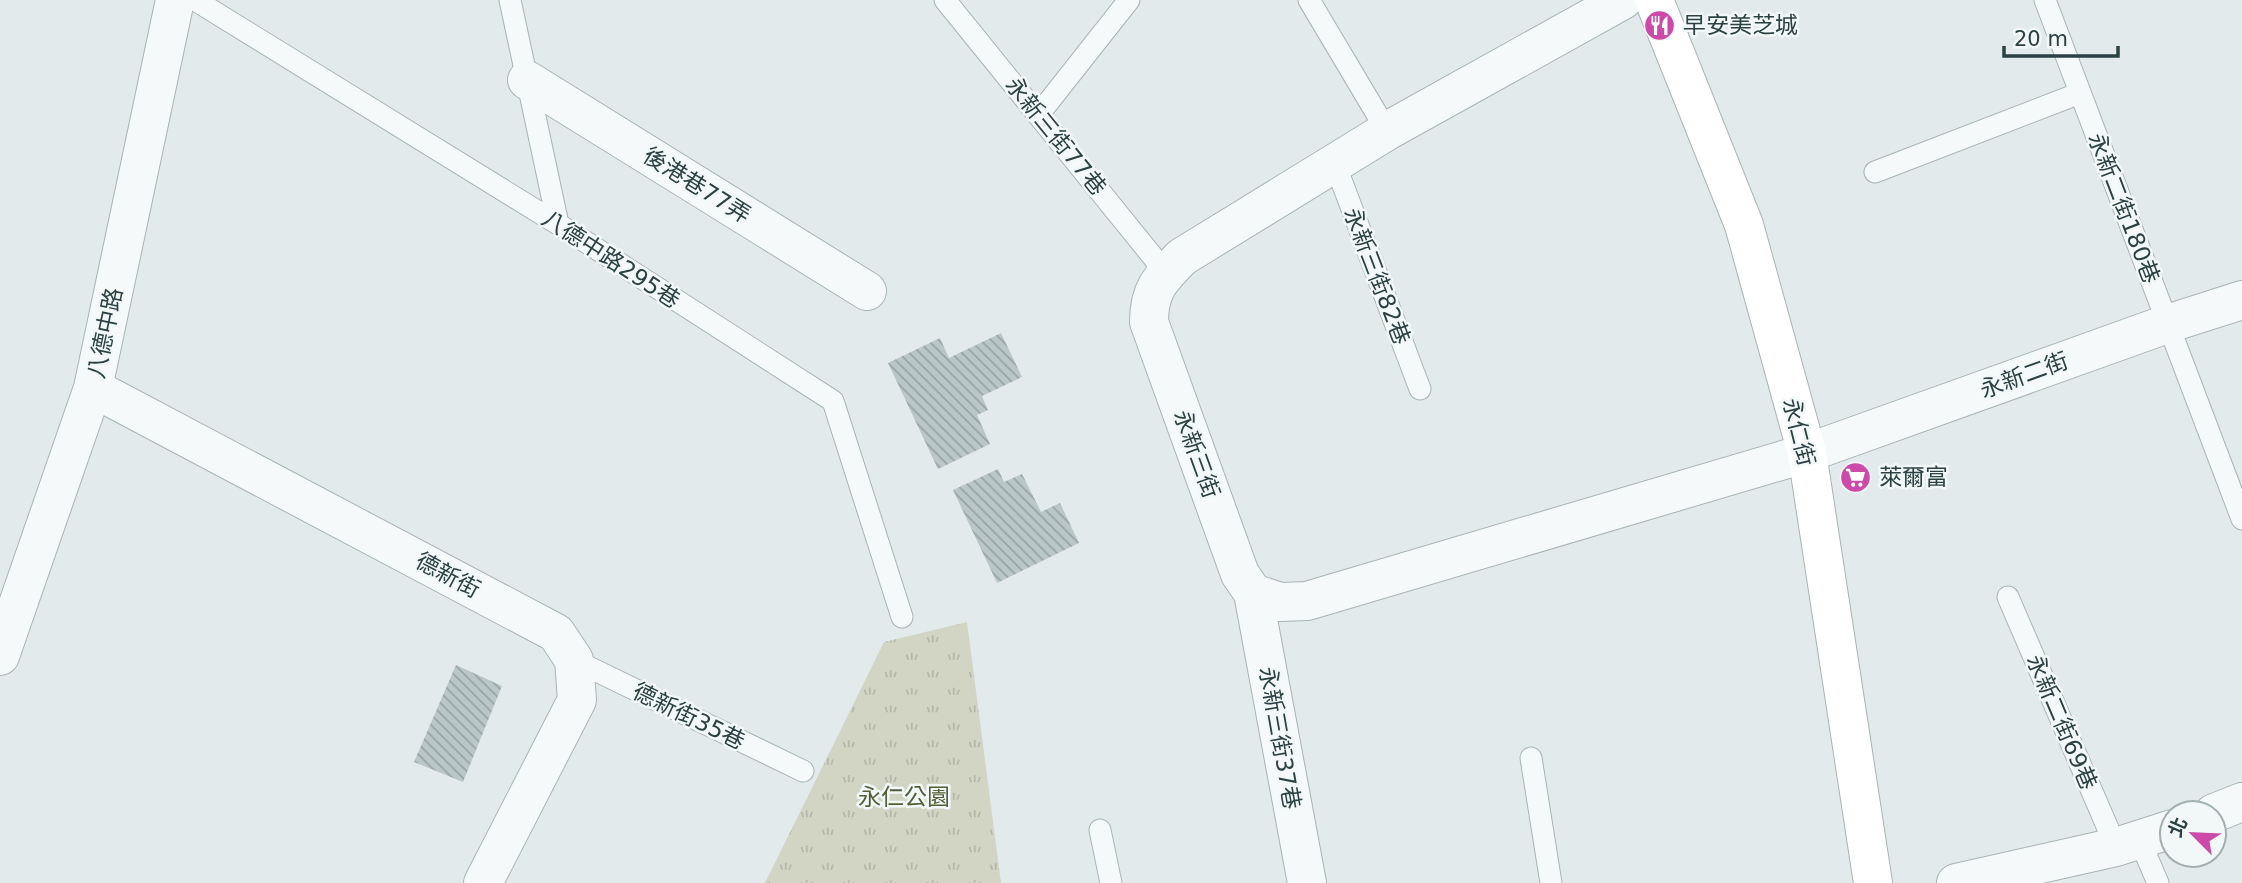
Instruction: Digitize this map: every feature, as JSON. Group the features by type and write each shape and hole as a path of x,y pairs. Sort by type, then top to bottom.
{"street":[{"name":"八德中路","path":"0,656 93,388 174,0"},
{"name":"永新三街","path":"1254,593 1240,574 1149,322 1149,302 1160,279 1182,257 1387,131 1623,0"},
{"name":"永仁街","path":"1654,0 1744,225 1807,453 1872,883"},
{"name":"後港巷77弄","path":"527,80 867,291"},
{"name":"永新二街","path":"1807,453 2167,324 2242,300"},
{"name":"德新街","path":"93,388 556,633 574,660"},
{"path":"1254,593 1280,602 1307,601 1807,453"},
{"name":"永新三街37巷","path":"1254,593 1307,883"},
{"path":"483,883 577,700 574,660"},
{"path":"1956,883 2143,839"}],"lane":[{"name":"八德中路295巷","path":"195,0 558,224 833,401 902,617"},
{"path":"510,0 558,224"},
{"name":"永新三街77巷","path":"945,0 1166,273"},
{"path":"1039,114 1129,0"},
{"path":"1309,0 1387,131"},
{"name":"永新二街180巷","path":"2045,0 2241,512"},
{"path":"1875,172 2080,93"},
{"name":"永新三街82巷","path":"1335,164 1420,389"},
{"name":"永新二街69巷","path":"2008,597 2143,839 2158,883"},
{"name":"德新街35巷","path":"574,660 803,771"},
{"path":"1531,758 1551,883"},
{"path":"1100,830 1111,883"}],"green space":[{"name":"永仁公園","path":"967,622 1001,883 765,883 884,642"}],"building":[{"path":"1001,333 1022,377 982,396 988,410 977,415 990,444 938,469 888,363 940,338 949,358"},
{"path":"998,469 1004,482 1022,474 1041,512 1060,503 1079,543 997,583 953,490"},
{"path":"456,665 502,686 463,782 414,762"}],"place":[{"name":"早安美芝城","path":"1660,25"},
{"name":"萊爾富","path":"1856,477"}]}
